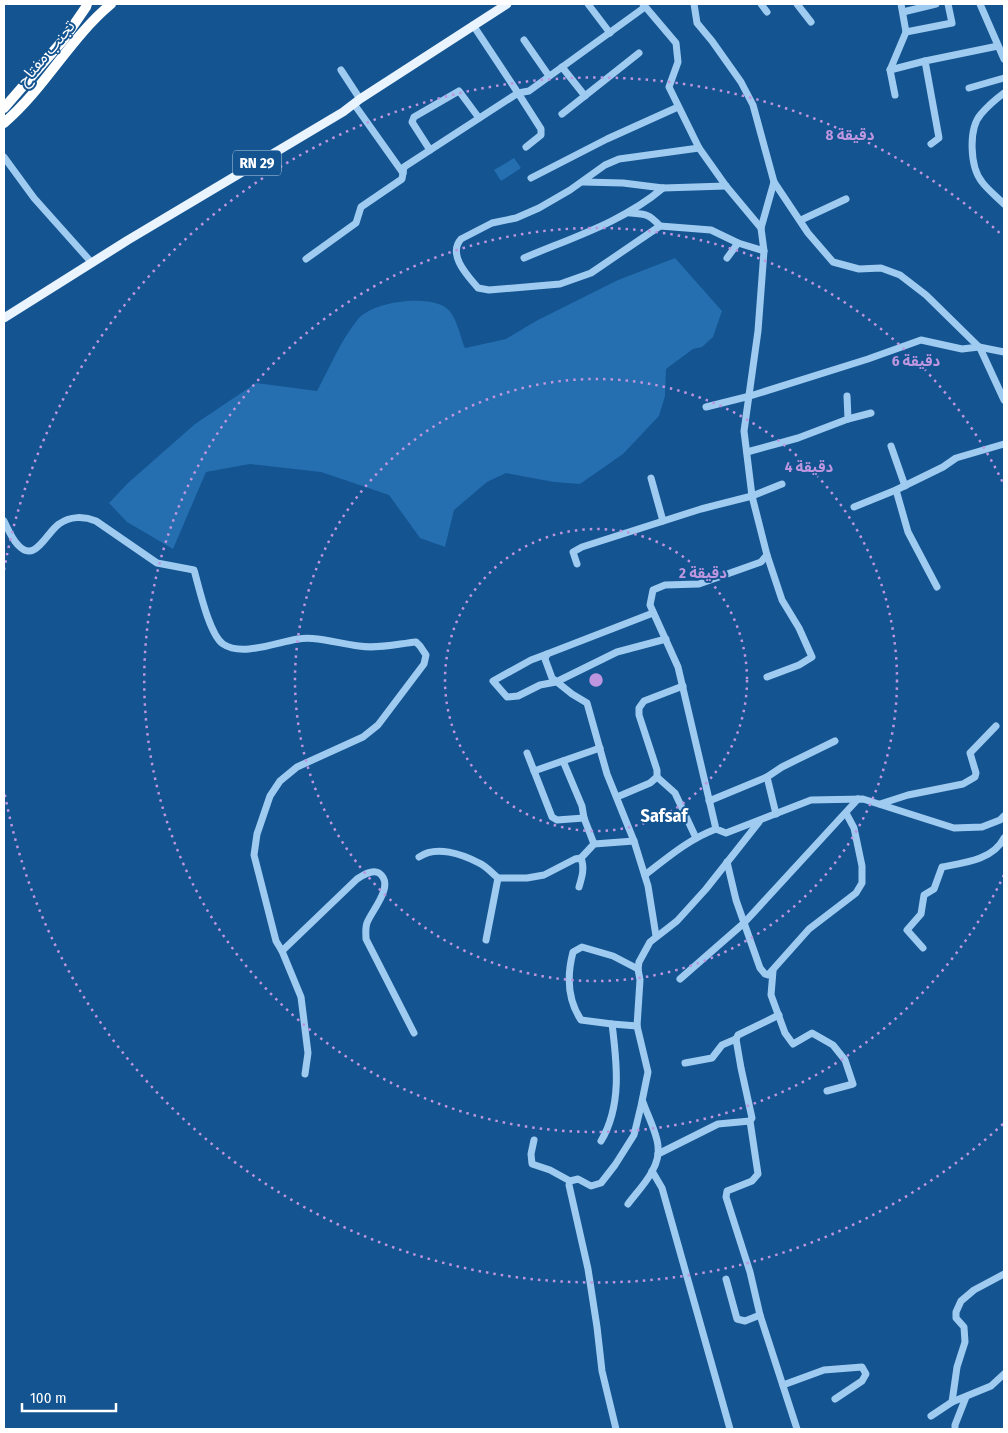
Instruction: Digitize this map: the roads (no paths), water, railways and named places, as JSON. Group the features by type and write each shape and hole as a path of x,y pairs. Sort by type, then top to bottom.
{"highway":[{"name":"تجنب مفتاح","path":"4,108 64,39 87,4"},
{"name":"تجنب مفتاح","path":"4,123 43,83 92,22 111,4"}],"main road":[{"name":"RN 29","path":"4,318 357,101 507,4"}],"street":[{"path":"588,4 610,33"},
{"path":"694,4 697,23 742,82 753,105 774,182 808,232 833,262 859,268 881,268 900,275 926,295 979,347 1004,400"},
{"path":"761,4 767,12"},
{"path":"797,4 811,22"},
{"path":"895,95 890,70 906,32 901,4"},
{"path":"902,12 936,4"},
{"path":"906,32 952,23 948,4"},
{"path":"980,4 1004,59"},
{"path":"306,258 356,223 361,207 402,179 404,167 518,93 529,91 610,33 644,5 676,43 678,62 669,87 699,148 726,186 760,228"},
{"path":"473,25 541,129 541,135 526,147"},
{"path":"524,40 549,76"},
{"path":"890,70 998,46"},
{"path":"562,114 639,53"},
{"path":"925,61 939,138 931,144"},
{"path":"562,67 585,96"},
{"path":"341,70 357,101 403,173"},
{"path":"969,88 1004,78"},
{"path":"430,150 412,122 414,117 459,91 479,118"},
{"path":"1004,93 979,116 973,131 972,149 974,166 981,181 1004,204"},
{"path":"532,178 607,139 678,107"},
{"path":"699,148 619,159 606,164 583,182 539,208 516,218 492,223 461,239 458,242 456,251 460,266 478,288 490,290 560,284 591,273 660,226 710,230 738,243 764,251"},
{"path":"4,157 34,198 92,263"},
{"path":"583,182 623,183 663,188 726,186"},
{"path":"767,677 799,665 812,657 799,628 782,600 767,555 752,496 744,431 758,331 764,251 760,228 774,182"},
{"path":"524,258 629,213 648,201 663,188"},
{"path":"801,220 846,199"},
{"path":"629,213 650,216 660,226"},
{"path":"727,258 738,243"},
{"path":"706,407 750,396 921,340 962,349 979,347 1004,352"},
{"path":"847,396 848,419"},
{"path":"747,452 798,438 848,419 871,413"},
{"path":"854,507 905,486 943,467 956,458 1004,444"},
{"path":"890,446 905,486"},
{"path":"651,478 664,521"},
{"path":"577,564 573,552 582,547 701,509 752,496 782,484"},
{"path":"896,490 908,532 937,587"},
{"path":"4,522 18,545 30,552 37,550 50,532 60,523 73,518 86,517 96,521 157,563 194,570 213,630 221,642 229,647 238,649 250,648 300,638 320,639 360,647 416,642 426,655 424,664 378,725 364,737 297,767 280,781 270,796 257,834 254,855 276,941 301,997 308,1053 305,1074"},
{"path":"716,829 678,667 650,605 653,590 665,585 699,584 760,562 767,555"},
{"path":"653,613 531,660 493,681 507,697 518,696 540,685 556,682 617,652 666,638"},
{"path":"547,654 545,659 547,669 556,682 587,702 607,774 634,841 648,886 656,936"},
{"path":"617,797 650,784 657,777 657,770 639,715 639,708 644,701 683,686"},
{"path":"880,804 908,795 963,784 975,777 976,773 970,753 996,726"},
{"path":"709,801 767,777 782,767 835,741"},
{"path":"534,771 600,748"},
{"path":"528,753 552,818 557,820 584,818"},
{"path":"563,761 582,806 584,818 594,844"},
{"path":"657,777 675,793 696,838"},
{"path":"767,777 776,814"},
{"path":"680,979 744,923 858,799"},
{"path":"645,876 696,838 716,829 726,833 811,800 863,799 954,828 982,827 1000,820 1004,816"},
{"path":"727,862 736,900 760,968 765,974 768,974 773,971 809,929 856,893 862,882 862,866 854,828 846,813"},
{"path":"534,1140 531,1154 532,1164 550,1170 570,1181 578,1179 592,1186 601,1183 615,1165 634,1135 648,1072 636,1026 640,980 639,962 650,942 677,922 760,821"},
{"path":"923,948 907,930 921,914 924,895 934,889 942,867 971,862 982,857 1000,845 1004,838"},
{"path":"418,857 431,851 449,852 480,863 498,878 527,878 544,875 575,859 581,858 594,844 634,841"},
{"path":"579,887 583,873 581,858"},
{"path":"282,952 357,879 366,873 374,872 380,874 385,881 384,892 367,924 366,939 414,1033"},
{"path":"486,940 498,878"},
{"path":"636,1026 581,1020 573,1008 569,970 573,952 582,947 613,956 638,969"},
{"path":"773,971 771,995 785,1033 794,1044 812,1033 833,1045 845,1060 852,1084 827,1091"},
{"path":"685,1062 712,1058 722,1045 779,1015"},
{"path":"601,1141 609,1128 616,1086 616,1058 612,1024"},
{"path":"736,1039 752,1118 750,1121 758,1174 752,1181 727,1191 726,1198 750,1272 760,1315 796,1429"},
{"path":"628,1204 652,1172 658,1154 658,1145 641,1098"},
{"path":"658,1154 718,1124 750,1121"},
{"path":"652,1172 662,1188 730,1429"},
{"path":"570,1181 569,1185 588,1269 598,1327 602,1371 616,1429"},
{"path":"952,1402 957,1368 965,1342 964,1327 956,1318 956,1312 961,1301 974,1290 1004,1274"},
{"path":"726,1279 737,1319 745,1321 760,1315"},
{"path":"783,1385 824,1370 862,1368 866,1374 862,1382 835,1399"},
{"path":"931,1416 952,1402 991,1386 1004,1374"},
{"path":"955,1429 966,1397"}],"district":[{"name":"Safsaf","path":"664,816"}]}
